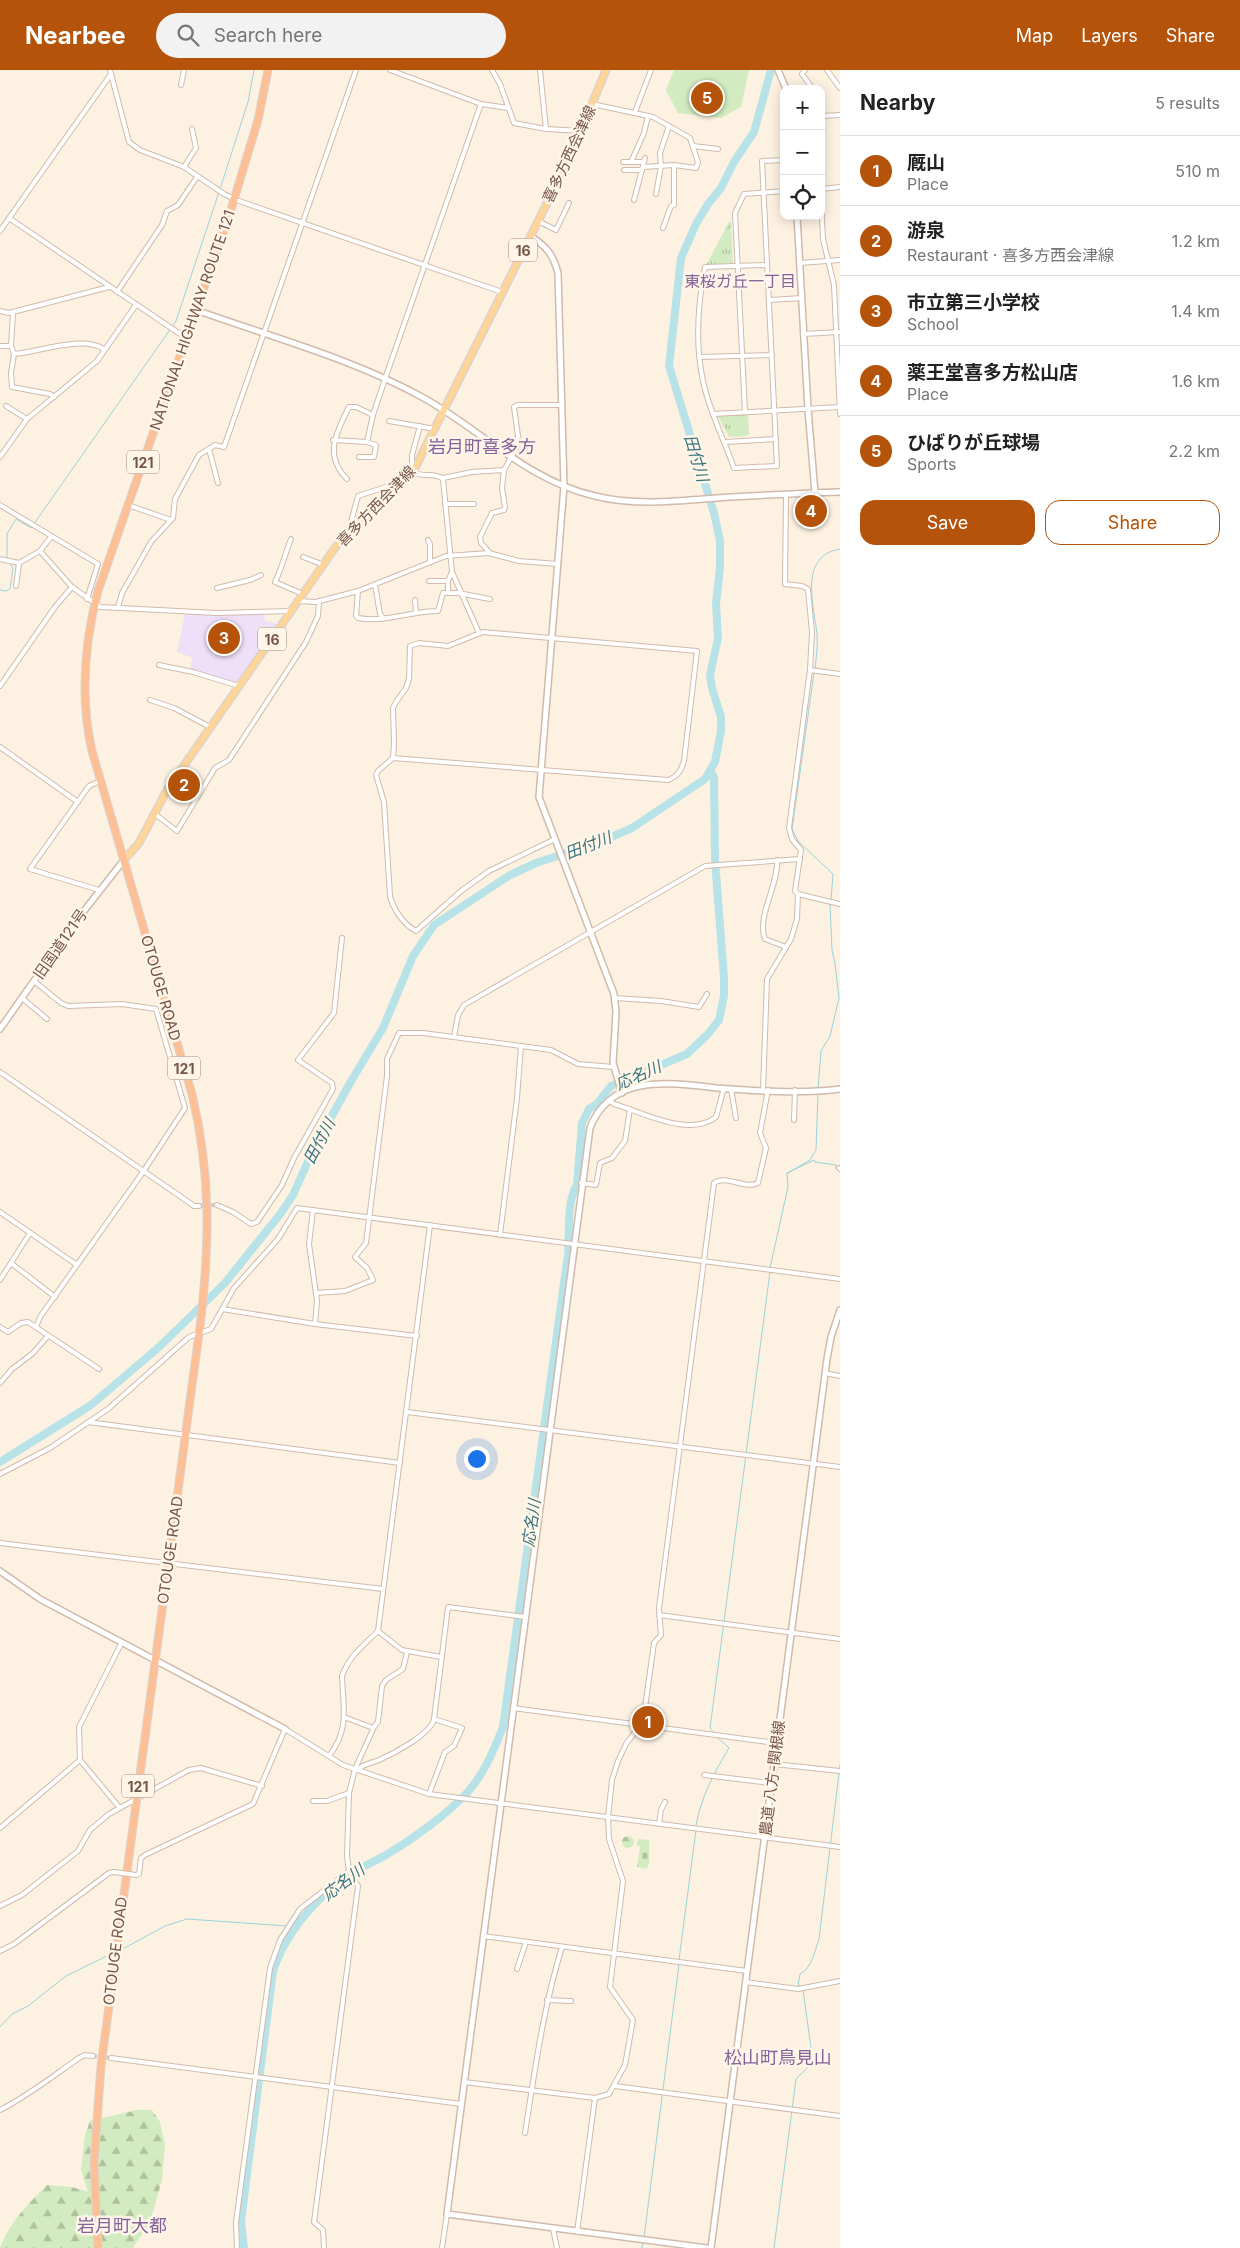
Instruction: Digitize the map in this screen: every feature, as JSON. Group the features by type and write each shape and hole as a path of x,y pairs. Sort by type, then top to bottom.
{"highway":[{"name":"NATIONAL HIGHWAY ROUTE 121","path":"124,860 100,781 87,727 84,680 86,645 95,603 235,199 258,120 268,70"},
{"name":"OTOUGE ROAD","path":"98,2248 94,2163 100,2066 206,1282 208,1241 208,1192 197,1117 124,860"}],"main road":[{"name":"喜多方西会津線","path":"124,860 139,843 167,790 339,542 397,488 414,469 538,221 581,131 606,70"}],"street":[{"path":"181,85 184,70"},
{"path":"118,607 122,593 151,542 171,520 175,499 199,454 216,445 224,447 356,70"},
{"path":"390,70 481,104 508,108"},
{"path":"492,70 500,84 514,123 546,129 581,131"},
{"path":"540,70 546,129"},
{"path":"635,112 651,70"},
{"path":"778,70 784,85"},
{"path":"805,70 802,74 810,85"},
{"path":"827,70 840,88"},
{"path":"110,72 129,142 140,150 184,167 197,177 235,199 502,292"},
{"path":"0,231 110,72"},
{"path":"367,442 384,379 481,104"},
{"path":"592,104 635,112 669,126 690,138 698,162 696,168 674,165 624,170"},
{"path":"825,116 840,115"},
{"path":"631,162 644,133 648,116"},
{"path":"656,194 661,166 660,153 669,126"},
{"path":"184,167 196,148 192,130"},
{"path":"693,146 718,149"},
{"path":"623,162 644,160 634,200"},
{"path":"767,264 705,267 699,304 700,357 703,381 713,414 734,468 777,466 762,161 780,160"},
{"path":"663,228 671,206 674,205 674,165"},
{"path":"117,292 159,230 167,211 178,205 197,177"},
{"path":"825,189 840,187"},
{"path":"745,412 735,213 744,194 780,191"},
{"path":"538,221 556,230 569,203"},
{"path":"9,218 186,338"},
{"path":"797,220 803,334 815,493"},
{"path":"822,220 823,239 838,307 840,414"},
{"path":"530,236 550,251 558,272 564,486 539,797 615,998 613,1067 621,1090"},
{"path":"800,263 840,260"},
{"path":"834,285 840,284"},
{"path":"0,311 5,314 109,286"},
{"path":"769,300 802,298"},
{"path":"0,457 27,420 93,364 136,304"},
{"path":"196,310 343,361 384,379 444,410 511,457 564,486 593,496 622,501 694,500 840,492"},
{"path":"12,312 11,346 14,354 11,374 12,387 50,394 54,397"},
{"path":"803,334 838,332"},
{"path":"14,354 81,344 94,345 104,349"},
{"path":"0,346 11,346"},
{"path":"700,357 772,355"},
{"path":"490,553 481,543 480,537 492,513 505,508 502,488 504,470 516,449 518,436 515,405 562,405"},
{"path":"6,406 27,420"},
{"path":"347,479 338,466 333,440 349,407 356,407 373,415"},
{"path":"713,414 840,407"},
{"path":"389,421 435,429"},
{"path":"420,426 412,455 412,464 420,475 442,478 472,472 504,470"},
{"path":"725,442 776,439"},
{"path":"333,440 367,442 376,445 375,456 359,457"},
{"path":"209,449 218,483"},
{"path":"442,478 452,572 479,633"},
{"path":"351,529 358,496 390,486 397,488"},
{"path":"464,2082 594,2098 609,2094 625,2065 633,2020 610,1987 623,1881 609,1839 608,1817 612,1780 618,1761 630,1738 642,1725 654,1644 660,1635 659,1615 714,1183 715,1181 724,1181 752,1186 760,1180 766,1148 760,1133 766,1090 767,979 791,939 797,919 798,894 795,891 801,850 792,839 789,828 810,670 812,632 810,593 805,587 785,584 786,494"},
{"path":"445,504 474,504"},
{"path":"0,505 98,564 87,599"},
{"path":"128,505 171,520"},
{"path":"0,559 19,563 40,551 51,537"},
{"path":"291,539 282,561 282,570 275,582 304,594"},
{"path":"428,540 430,544 430,562"},
{"path":"40,551 72,587 100,607 217,613 292,611"},
{"path":"298,601 319,601 358,591 430,562 451,556 490,553 519,561 558,564"},
{"path":"303,557 324,565"},
{"path":"16,586 19,563"},
{"path":"448,592 448,581 452,572"},
{"path":"216,588 250,580 261,575"},
{"path":"429,581 448,581"},
{"path":"375,585 380,614 383,618"},
{"path":"0,686 55,607 72,587"},
{"path":"358,591 356,616 358,618 383,618 438,611 441,594 448,592 490,599"},
{"path":"416,600 416,613"},
{"path":"155,814 177,831 215,768 228,760 306,642 318,616 319,601"},
{"path":"392,758 668,780 676,776 684,761 697,651 479,633 448,646 419,643 410,646 409,679 406,688 393,708 394,743 392,758 378,771 376,776 384,802 390,896 394,908 405,922 416,931 461,891 489,871 557,842"},
{"path":"159,665 194,672 239,686"},
{"path":"810,670 840,674"},
{"path":"150,700 180,710 210,727"},
{"path":"0,747 78,802"},
{"path":"99,890 30,869 89,786 100,781"},
{"path":"454,1037 458,1015 464,1005 706,866 800,858"},
{"name":"旧国道121号","path":"0,1030 99,890 124,860"},
{"path":"777,860 776,878 768,901 763,934 765,939 786,947"},
{"path":"798,894 839,903 840,898"},
{"path":"217,1205 233,1212 251,1224 257,1222 282,1186 294,1158 334,1089 332,1083 298,1060 334,1013 342,938"},
{"path":"34,981 61,1003 68,1006 122,1004 156,1009 185,1108 144,1172 55,1296 36,1327"},
{"path":"615,998 661,1001 699,1007 707,994"},
{"path":"22,998 47,1019"},
{"path":"316,1293 345,1291 373,1280 367,1268 355,1257 364,1246 388,1076 386,1063 393,1044 402,1032 551,1050 578,1064 613,1067"},
{"path":"500,1235 518,1098 521,1046"},
{"path":"0,1072 194,1206 199,1206"},
{"path":"442,2248 513,1708 523,1617 590,1128 597,1111 621,1090 649,1084 766,1090 840,1089"},
{"path":"609,1100 614,1104 658,1120 687,1125 699,1124 716,1117 724,1088"},
{"path":"731,1089 736,1118"},
{"path":"794,1120 795,1090"},
{"path":"581,1183 596,1185 600,1163 612,1158 625,1142 630,1109"},
{"path":"0,1474 50,1448 108,1409 189,1337 199,1330 211,1329 234,1288 278,1239 295,1210 299,1208 840,1279"},
{"path":"313,1210 310,1244 316,1293 315,1324"},
{"path":"0,1214 78,1265"},
{"path":"329,1756 338,1743 344,1717 342,1681 344,1670 354,1654 378,1631 430,1226"},
{"path":"0,1280 30,1233"},
{"path":"11,1264 55,1296"},
{"path":"222,1309 315,1324 417,1336"},
{"name":"農道 八方-関根線","path":"709,2248 825,1373 830,1342 840,1310"},
{"path":"0,1327 8,1332 23,1322 28,1322 99,1370"},
{"path":"0,1383 12,1368 32,1354 48,1336"},
{"path":"825,1373 840,1376"},
{"path":"407,1412 840,1467"},
{"path":"88,1422 400,1463"},
{"path":"0,1543 383,1589"},
{"path":"0,1571 40,1599 285,1729 343,1765 429,1794 840,1847"},
{"path":"356,1769 381,1759 429,1730 434,1719 448,1607 523,1617"},
{"path":"659,1615 840,1639"},
{"path":"378,1631 402,1650 441,1658"},
{"path":"119,1807 80,1760 79,1728 81,1720 122,1642"},
{"path":"324,2248 323,2230 314,2222 358,1886 350,1872 347,1847 349,1793 356,1769 373,1728 378,1722 382,1686 386,1680 403,1669 408,1652"},
{"path":"513,1708 672,1730 705,1732 776,1743"},
{"path":"344,1717 373,1728"},
{"path":"429,1794 445,1752 454,1746 462,1728 434,1719"},
{"path":"0,1951 14,1944 109,1873 139,1874 141,1858 145,1855 253,1804 285,1729"},
{"path":"0,1828 80,1760"},
{"path":"774,1764 840,1771"},
{"path":"0,1906 22,1895 78,1850 90,1830 119,1807 195,1768 262,1786"},
{"path":"704,1776 771,1782"},
{"path":"313,1801 327,1801 349,1793"},
{"path":"659,1824 661,1810 666,1802"},
{"path":"237,2248 236,2222 270,1968 280,1940 289,1924 305,1904 350,1872"},
{"path":"483,1936 747,1971"},
{"path":"517,1970 526,1942"},
{"path":"525,2133 547,2000 562,1947"},
{"path":"745,1982 798,1989 840,1981"},
{"path":"547,2000 571,2001"},
{"path":"0,2110 18,2101 30,2090 79,2058 85,2055 93,2056"},
{"path":"111,2058 461,2104"},
{"path":"615,2086 840,2116"},
{"path":"577,2232 594,2098"},
{"path":"447,2214 709,2248"},
{"path":"553,2229 556,2248"}],"shaded area":[{"path":"185,613 245,615 264,613 265,621 278,624 237,683 189,670 193,658 177,652"}],"green space":[{"path":"674,70 749,70 741,107 721,118 678,113 666,90"},
{"path":"729,222 731,222 733,263 706,265"},
{"path":"748,413 749,434 747,436 729,437 718,416"},
{"path":"626,1836 630,1836 634,1842 630,1848 626,1848 622,1844 622,1840"},
{"path":"638,1839 649,1840 649,1863 647,1869 637,1867 640,1846 637,1845"},
{"path":"137,2110 152,2110 160,2122 165,2144 162,2180 150,2222 133,2248 0,2248 14,2222 47,2185 72,2187 88,2192 81,2170 85,2135 90,2121"}],"waterway":[{"path":"220,189 248,102 254,70"},
{"name":"田付川","path":"0,1462 91,1405 158,1348 225,1283 281,1213 293,1195 313,1150 383,1028 413,956 434,925 510,875 536,863 600,842 632,828 705,779 715,762 721,731 721,717 710,675 718,638 716,604 720,567 720,541 714,513 669,366 681,258 696,224 708,204 721,188 734,162 754,132 771,70"},
{"path":"7,558 7,534 16,519 31,528 176,321 219,192"},
{"path":"815,669 817,638 812,596 813,571 818,561 827,553 840,549"},
{"path":"0,590 6,591 10,589 13,568 9,562"},
{"path":"814,673 792,829 798,841 833,874 831,900"},
{"name":"応名川","path":"244,2248 241,2221 273,1971 278,1958 301,1920 332,1888 353,1872 386,1855 418,1834 467,1793 483,1770 503,1727 568,1254 570,1209 571,1200 577,1185 582,1123 589,1109 597,1104 611,1086 687,1054 708,1034 719,1020 724,996 724,978 715,860 714,777 711,772"},
{"path":"818,1090 821,1051 830,1036 839,998 832,950 830,904"},
{"path":"788,1173 810,1160 816,1150 818,1094"},
{"path":"787,1173 814,1160 815,1162 836,1165 836,1169 840,1172"},
{"path":"770,1268 788,1187 787,1173"},
{"path":"714,1733 710,1728 770,1272"},
{"path":"696,1826 713,1776 729,1748 716,1736"},
{"path":"801,1987 798,1985 800,1974 810,1963 819,1939 840,1765"},
{"path":"679,1960 696,1830"},
{"path":"119,1951 165,1926 187,1919 287,1926"},
{"name":"応名川","path":"291,1926 296,1927"},
{"path":"0,2027 12,2014 28,2006 66,1976 113,1953"},
{"path":"644,2238 679,1964"},
{"path":"774,2248 796,2079 813,2062 803,1990"},
{"path":"642,2248 643,2242"}],"tunnel":[{"path":"199,1206 217,1205"},
{"path":"93,2056 111,2058"}],"place":[{"name":"ひばりが丘球場","path":"707,98"},
{"name":"薬王堂喜多方松山店","path":"811,511"},
{"name":"市立第三小学校","path":"224,638"},
{"name":"游泉","path":"184,785"},
{"name":"厩山","path":"648,1722"}],"district":[{"name":"東桜ガ丘一丁目","path":"740,281"},
{"name":"岩月町喜多方","path":"482,446"},
{"name":"松山町鳥見山","path":"778,2057"},
{"name":"岩月町大都","path":"122,2225"}]}
